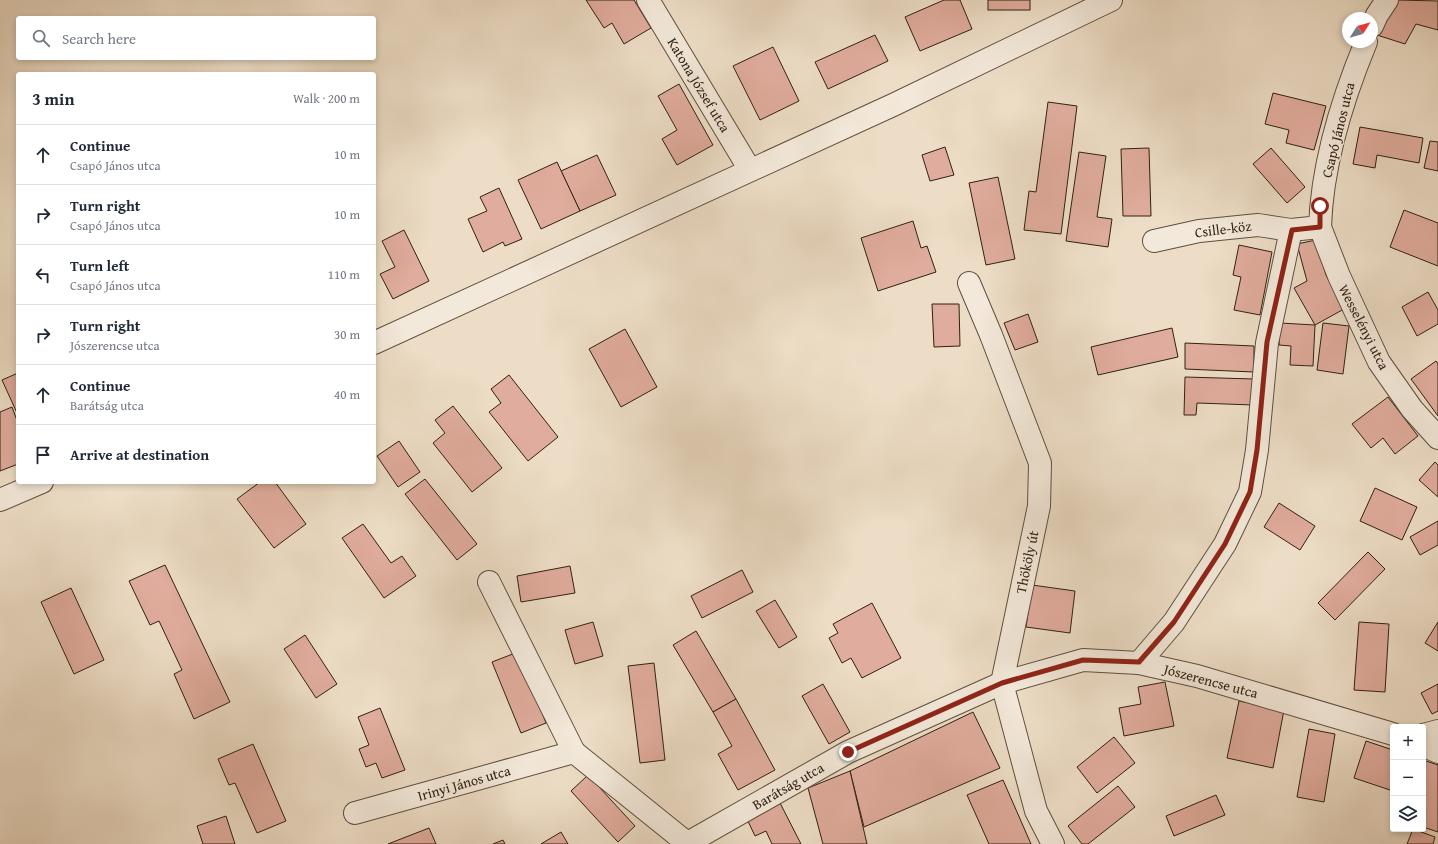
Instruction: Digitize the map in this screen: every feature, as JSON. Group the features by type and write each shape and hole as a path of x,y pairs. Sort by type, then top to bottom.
{"street":[{"name":"Katona József utca","path":"648,0 750,170"},
{"path":"376,342 893,105 1111,0"},
{"path":"1378,14 1387,0"},
{"name":"Csapó János utca","path":"1320,227 1320,206 1328,159 1351,76 1363,48"},
{"name":"Csille-köz","path":"1154,241 1199,231 1258,225 1292,230"},
{"path":"1139,662 1174,622 1225,544 1250,492 1257,450 1267,342 1292,230 1320,227"},
{"name":"Wesselényi utca","path":"1320,227 1339,276 1380,362 1412,409 1438,438"},
{"name":"Thököly út","path":"969,283 991,335 1040,463 1039,506 1002,683 1036,811 1053,844"},
{"path":"0,500 37,484"},
{"path":"489,582 574,752 686,844"},
{"name":"Jószerencse utca","path":"1002,683 1083,660 1139,662 1197,676 1390,733"},
{"name":"Barátság utca","path":"686,844 848,752 1002,683"},
{"path":"1426,734 1438,731"},
{"path":"1426,746 1438,752"},
{"name":"Irinyi János utca","path":"355,813 574,752"}],"building":[{"path":"586,0 634,0 651,28 624,44 612,23 604,28"},
{"path":"944,0 960,0 972,29 920,51 905,17"},
{"path":"988,0 1030,0 1030,10 988,10"},
{"path":"1397,0 1438,1 1438,30 1416,24 1405,44 1378,35"},
{"path":"875,35 888,61 828,89 815,62"},
{"path":"773,47 799,101 760,120 733,66"},
{"path":"679,84 713,145 677,165 662,139 677,130 658,96"},
{"path":"1273,93 1326,106 1314,150 1286,143 1289,130 1265,124"},
{"path":"1048,102 1077,106 1061,234 1024,230 1029,191 1036,192"},
{"path":"1360,127 1423,138 1419,163 1377,155 1375,168 1353,164"},
{"path":"1430,141 1438,142 1438,171 1424,168"},
{"path":"945,147 954,175 930,181 922,155"},
{"path":"1149,148 1151,216 1123,216 1121,149"},
{"path":"1271,148 1305,187 1287,203 1253,164"},
{"path":"1079,152 1106,156 1097,217 1112,219 1108,247 1066,241"},
{"path":"597,155 616,195 580,211 561,171"},
{"path":"557,162 580,211 541,229 518,180"},
{"path":"998,177 1015,259 986,265 969,183"},
{"path":"499,188 522,239 505,246 503,242 483,252 468,219 487,211 480,197"},
{"path":"1404,210 1438,223 1438,266 1390,247"},
{"path":"913,221 921,248 927,246 936,272 878,291 861,238"},
{"path":"404,230 429,281 393,299 380,274 395,267 382,241"},
{"path":"1316,240 1326,275 1344,309 1315,325 1294,288 1307,281 1297,244"},
{"path":"1239,245 1272,252 1260,315 1234,310 1241,277 1233,275"},
{"path":"1428,292 1438,310 1438,324 1417,336 1402,307"},
{"path":"932,304 959,304 960,346 934,347"},
{"path":"1028,314 1038,342 1015,350 1004,323"},
{"path":"1280,323 1315,325 1313,366 1290,365 1291,346 1279,345"},
{"path":"1323,323 1349,326 1343,374 1317,370"},
{"path":"1172,328 1178,357 1098,375 1091,347"},
{"path":"625,329 657,387 621,407 589,349"},
{"path":"1185,343 1254,346 1254,372 1185,369"},
{"path":"1436,361 1438,364 1438,416 1411,379"},
{"path":"16,374 16,411 2,380"},
{"path":"509,375 558,437 528,461 489,412 501,403 491,389"},
{"path":"1185,377 1254,379 1254,405 1197,403 1196,415 1184,415"},
{"path":"1388,397 1418,436 1395,454 1383,438 1371,448 1352,424"},
{"path":"453,406 502,468 472,492 433,443 445,433 435,420"},
{"path":"12,407 16,418 16,465 0,471 0,412"},
{"path":"399,441 420,472 398,487 377,456"},
{"path":"1435,462 1438,465 1438,497 1419,480"},
{"path":"425,479 477,544 457,560 405,494"},
{"path":"257,484 276,484 306,524 274,548 237,499"},
{"path":"1375,488 1417,507 1402,540 1360,521"},
{"path":"1279,503 1315,526 1300,550 1264,527"},
{"path":"1438,521 1438,545 1420,555 1410,537"},
{"path":"363,524 391,563 402,556 416,576 384,598 342,538"},
{"path":"1368,552 1385,569 1335,620 1318,603"},
{"path":"165,565 230,702 194,719 174,674 182,670 159,621 150,625 129,581"},
{"path":"570,566 575,593 521,602 517,576"},
{"path":"742,570 753,592 702,618 691,596"},
{"path":"1032,585 1075,591 1070,633 1026,627"},
{"path":"71,588 104,660 74,674 41,602"},
{"path":"775,600 797,637 779,648 756,611"},
{"path":"872,603 901,658 862,678 851,658 842,663 829,638 838,633 833,624"},
{"path":"593,622 603,656 575,664 565,630"},
{"path":"1359,622 1389,624 1385,692 1354,690"},
{"path":"1438,622 1438,651 1425,643"},
{"path":"696,631 736,699 713,712 673,645"},
{"path":"305,635 337,684 316,698 284,649"},
{"path":"518,652 546,723 521,733 492,662"},
{"path":"654,663 665,760 640,763 628,666"},
{"path":"1165,682 1174,726 1124,736 1119,708 1141,704 1138,687"},
{"path":"823,684 850,732 829,744 802,696"},
{"path":"1438,684 1438,711 1432,714 1421,693"},
{"path":"736,699 775,770 738,790 718,754 732,746 713,712"},
{"path":"1239,701 1284,710 1273,768 1227,758"},
{"path":"380,708 405,770 382,778 376,763 366,767 359,749 369,745 358,717"},
{"path":"973,712 1000,768 864,827 850,771"},
{"path":"1309,729 1335,734 1324,802 1297,797"},
{"path":"1114,737 1135,763 1097,793 1077,767"},
{"path":"1366,741 1390,749 1390,790 1354,778"},
{"path":"253,744 286,821 257,833 235,783 229,785 218,759"},
{"path":"1426,761 1438,765 1438,832 1426,828"},
{"path":"850,771 867,844 823,844 808,788"},
{"path":"588,775 635,826 618,842 571,791"},
{"path":"1003,780 1031,844 989,844 967,795"},
{"path":"1118,786 1135,807 1088,844 1082,844 1068,826"},
{"path":"1216,795 1225,815 1174,836 1166,816"},
{"path":"779,801 801,844 772,844 766,831 755,836 746,817"},
{"path":"226,816 235,844 203,844 197,826"},
{"path":"429,828 436,844 388,844"},
{"path":"561,832 568,844 541,844"},
{"path":"1412,832 1421,832 1435,837 1433,844 1407,844"},
{"path":"503,840 505,844 493,844"}],"route":[{"path":"848,752 1002,683 1083,660 1139,662 1174,622 1225,544 1250,492 1257,450 1267,342 1292,230 1320,227 1320,206"}]}
